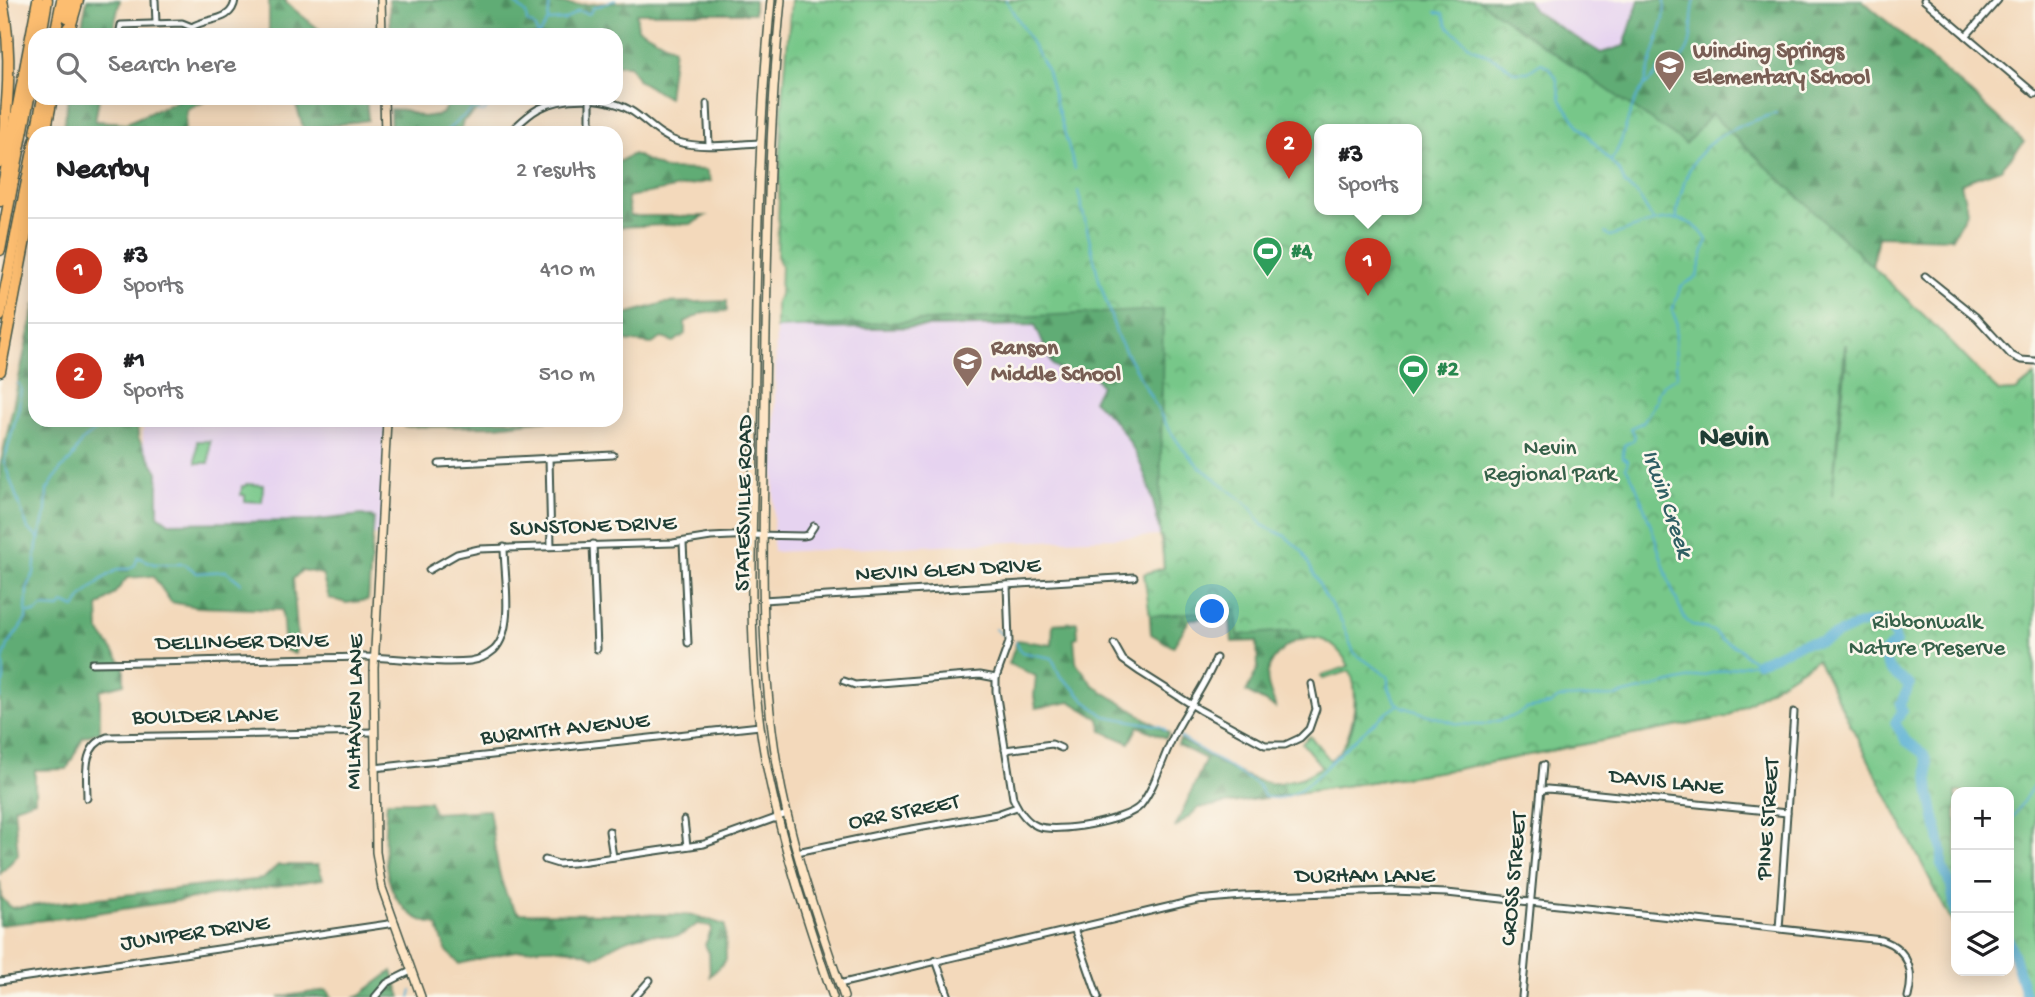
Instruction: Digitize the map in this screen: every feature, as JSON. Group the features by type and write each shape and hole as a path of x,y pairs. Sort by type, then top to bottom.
{"highway":[{"path":"0,162 9,75 8,32 2,0"},
{"path":"33,28 38,0"},
{"path":"42,28 47,0"},
{"path":"56,28 62,0"},
{"path":"64,28 70,0"},
{"path":"68,28 78,0"},
{"path":"0,201 28,52"},
{"path":"0,250 28,103"},
{"path":"37,126 42,105"},
{"path":"46,126 51,105"},
{"path":"0,176 2,188"},
{"path":"0,316 28,176"},
{"path":"0,371 28,224"}],"main road":[{"path":"381,0 382,28"},
{"name":"STATESVILLE ROAD","path":"771,0 759,143 752,601 760,726 778,817 796,884 833,997"},
{"name":"STATESVILLE ROAD","path":"781,0 770,151 763,536 763,600 769,714 787,814 797,852 844,997"},
{"path":"384,105 385,126"},
{"name":"MILHAVEN LANE","path":"387,427 375,658 377,868 421,997"}],"street":[{"path":"156,0 156,23"},
{"path":"120,28 121,25 156,23 187,24 192,27 203,21 226,16 233,9 235,0"},
{"path":"1924,0 2035,94"},
{"path":"1966,36 1998,0"},
{"path":"707,104 709,144"},
{"path":"517,126 547,105"},
{"path":"590,105 590,126"},
{"path":"617,105 626,108 666,138 682,143 759,143"},
{"path":"1925,276 1976,317 2011,355 2021,360 2035,361"},
{"path":"439,464 613,455"},
{"path":"549,458 551,546"},
{"name":"SUNSTONE DRIVE","path":"429,570 466,551 504,547 683,542 711,537 803,536 814,526"},
{"path":"683,542 688,643"},
{"path":"593,544 597,649"},
{"name":"DELLINGER DRIVE","path":"92,663 478,659 492,652 501,641 506,628 504,547"},
{"name":"NEVIN GLEN DRIVE","path":"763,600 1134,578"},
{"path":"1007,585 1009,642 996,678 996,691 1013,798 1017,807 1038,827 1051,829 1107,820 1132,812 1141,805 1176,731 1209,678 1216,658"},
{"path":"1114,644 1123,660 1192,705 1265,745 1285,745 1305,734 1313,722 1316,709 1311,684"},
{"path":"844,681 855,685 980,675 996,678"},
{"name":"PINE STREET","path":"1779,929 1794,712"},
{"name":"BURMITH AVENUE","path":"374,768 760,726"},
{"name":"BOULDER LANE","path":"87,798 89,751 107,737 374,732"},
{"path":"1005,750 1052,744 1061,748"},
{"name":"CROSS STREET","path":"1522,997 1543,765"},
{"name":"DAVIS LANE","path":"1541,791 1559,789 1787,813"},
{"name":"ORR STREET","path":"797,852 997,814 1017,807"},
{"path":"545,860 558,864 710,842 787,814"},
{"path":"684,820 687,846"},
{"path":"609,831 613,857"},
{"name":"DURHAM LANE","path":"839,984 1171,905 1241,896 1413,891 1882,940 1897,947 1906,958 1912,976 1908,997"},
{"name":"JUNIPER DRIVE","path":"0,981 395,923"},
{"path":"1073,928 1098,997"},
{"path":"936,960 949,997"},
{"path":"375,997 387,983 411,971"},
{"path":"635,997 650,980"}],"shaded area":[{"name":"Winding Springs Elementary School","path":"1478,0 1807,0 1686,144"},
{"name":"Ranson Middle School","path":"1163,309 1160,536 773,552 776,328"},
{"path":"143,427 386,427 382,535 142,539"}],"green space":[{"path":"87,0 120,0 114,28 81,28"},
{"path":"269,0 286,0 286,3 317,28 269,28"},
{"path":"389,0 523,0 576,5 649,0 754,0 754,13 636,13 638,28 674,48 668,98 638,80 629,65 623,65 623,28 391,28"},
{"name":"Nevin Regional Park","path":"791,0 1478,0 1686,144 1711,114 1933,324 1999,392 2016,391 2035,376 2035,997 2026,997 2014,957 2014,787 1951,787 1951,920 1817,659 1726,717 1456,769 1283,795 1282,782 1302,778 1322,767 1302,743 1310,736 1330,760 1346,742 1356,707 1353,682 1350,671 1323,679 1321,676 1349,666 1336,648 1324,640 1302,640 1299,630 1238,635 1236,609 1150,616 1144,574 1164,568 1160,536 1163,310 776,328 776,301 780,295 781,265 777,256 782,109","holes":["1845,345 1846,345 1846,362 1832,496"]},
{"name":"Nevin Regional Park","path":"1227,0 1527,0 1534,11 1601,53 1624,46 1639,0 1862,0 2024,142 2001,169 1961,183 1967,211 1952,238 1878,236 1872,267 1999,392 2016,391 2033,377 2035,997 2026,997 2014,957 2014,787 1951,787 1951,920 1817,659 1726,717 1456,769 1199,808 1175,828 1206,759 1178,745 1180,740 1236,772 1271,783 1302,778 1324,766 1338,754 1348,736 1355,701 1354,682 1341,652 1328,642 1311,638 1298,640 1285,648 1274,659 1267,676 1276,708 1246,692 1258,668 1257,641 1232,642 1230,616 1190,619 1173,647 1151,634 1148,588 1144,574 1164,568 1160,533 1145,477 1120,428 1093,400 1101,386 1089,369 1074,380 1052,364 1035,325 819,329 790,324 1078,191 1251,403 1418,215 1422,215 1422,210 1477,148"},
{"path":"67,105 98,105 95,121 126,123 168,105 197,105 187,110 185,126 64,126"},
{"path":"296,105 367,105 368,120 330,126 303,126"},
{"path":"447,105 485,105 463,121 462,126 391,126 390,109 405,110 422,117 442,114"},
{"path":"633,154 664,169 706,170 711,181 627,197 630,216 705,216 691,224 623,227 623,159"},
{"path":"727,301 727,311 704,312 685,322 685,334 674,342 662,338 652,344 623,341 623,315 664,303"},
{"path":"28,336 28,427 137,427 138,438 158,472 158,515 169,523 309,521 362,515 374,518 368,600 346,603 329,598 322,574 302,570 293,579 297,632 295,654 285,650 282,610 197,607 171,602 153,576 127,578 114,594 98,607 99,631 124,666 124,684 100,690 100,732 83,737 67,769 35,770 35,800 14,807 18,855 0,874 0,466"},
{"path":"197,441 210,441 209,463 196,463"},
{"path":"263,485 262,502 245,501 245,495 241,495 242,486"},
{"path":"1077,622 1078,637 1074,638 1076,662 1094,686 1169,733 1166,738 1138,726 1129,743 1102,731 1099,719 1071,702 1036,708 1036,676 1009,664 1017,640 1052,645 1053,624"},
{"path":"387,801 429,801 434,813 489,810 501,879 511,904 519,913 693,915 725,925 726,960 710,976 709,953 705,945 711,926 697,924 677,936 646,935 632,938 595,957 572,950 541,948 459,964 446,950 437,925 417,918 403,907 394,893 385,858"},
{"path":"278,865 318,865 323,879 0,925 0,881 1,897 11,908 263,879"},
{"path":"392,971 401,997 354,997 360,995"},
{"path":"327,990 332,997 279,997"}],"waterway":[{"path":"512,0 526,14 527,22 535,28"},
{"path":"543,28 548,21 550,0"},
{"path":"548,21 565,20 578,11 589,14 593,8 615,0"},
{"path":"1006,0 1046,68 1075,169"},
{"path":"1644,86 1664,19 1665,0"},
{"path":"1611,161 1641,90 1655,77 1658,70 1677,63 1689,47 1695,0"},
{"name":"Irwin Creek","path":"1436,12 1443,13 1448,26 1471,47 1503,63 1514,72 1528,72 1541,63 1549,67 1556,77 1561,100 1575,121 1620,172 1625,184 1640,198 1653,220"},
{"path":"452,126 475,108 484,112 490,105"},
{"path":"1677,219 1678,203 1689,170 1707,146 1732,130 1776,113"},
{"path":"1078,191 1099,280 1118,338 1167,426 1182,448 1200,467 1251,507 1262,525 1285,536 1302,551 1342,622 1354,653 1388,676 1388,686 1395,701 1403,707 1458,724 1482,725 1512,717 1526,709 1549,705 1559,698 1616,696 1758,662"},
{"name":"Irwin Creek","path":"1605,233 1610,236 1649,223 1675,219 1698,228 1707,240 1697,276 1681,286 1672,311 1677,322 1677,376 1664,384 1657,393 1656,402 1643,422 1631,428 1635,436 1633,441 1624,445 1623,457 1628,461 1626,468 1638,489 1669,581 1686,620 1692,625 1713,631 1722,640 1739,648 1747,657 1757,662"},
{"path":"18,383 21,388 19,407 4,462 28,529 40,539"},
{"path":"0,698 4,678 3,660 8,645 26,619 27,589 34,573 37,545 46,511 47,490 61,469 71,460 81,442 100,427"},
{"path":"28,613 35,613 42,607 60,608 64,603 75,608 82,597 101,580 118,569 129,569 135,565 138,557 154,564 185,564 197,573 226,571 241,583"},
{"name":"Irwin Creek","path":"1758,662 1806,642 1821,641 1863,624 1884,623 1892,630 1896,642 1884,652 1886,664 1910,685 1900,704 1902,711 1895,723 1906,741 1924,754 1927,763 1930,794 1942,851 1942,866 1951,886 1956,913"},
{"path":"995,629 1003,635"},
{"path":"1016,642 1021,652 1052,658 1060,676 1105,716 1160,726 1166,730"},
{"path":"1180,737 1258,785 1264,796 1285,797 1313,780 1358,736 1398,705"},
{"path":"2014,815 2035,783"},
{"name":"Irwin Creek","path":"2014,957 2026,997"},
{"path":"410,997 412,991"}],"place":[{"name":"Winding Springs Elementary School","path":"1670,92"},
{"name":"#1","path":"1289,179"},
{"name":"#4","path":"1268,279"},
{"name":"#3","path":"1368,296"},
{"name":"Ranson Middle School","path":"968,389"},
{"name":"#2","path":"1414,397"}],"district":[{"name":"Nevin","path":"1734,439"}],"park label":[{"name":"Ribbonwalk Nature Preserve","path":"1927,636"}]}
